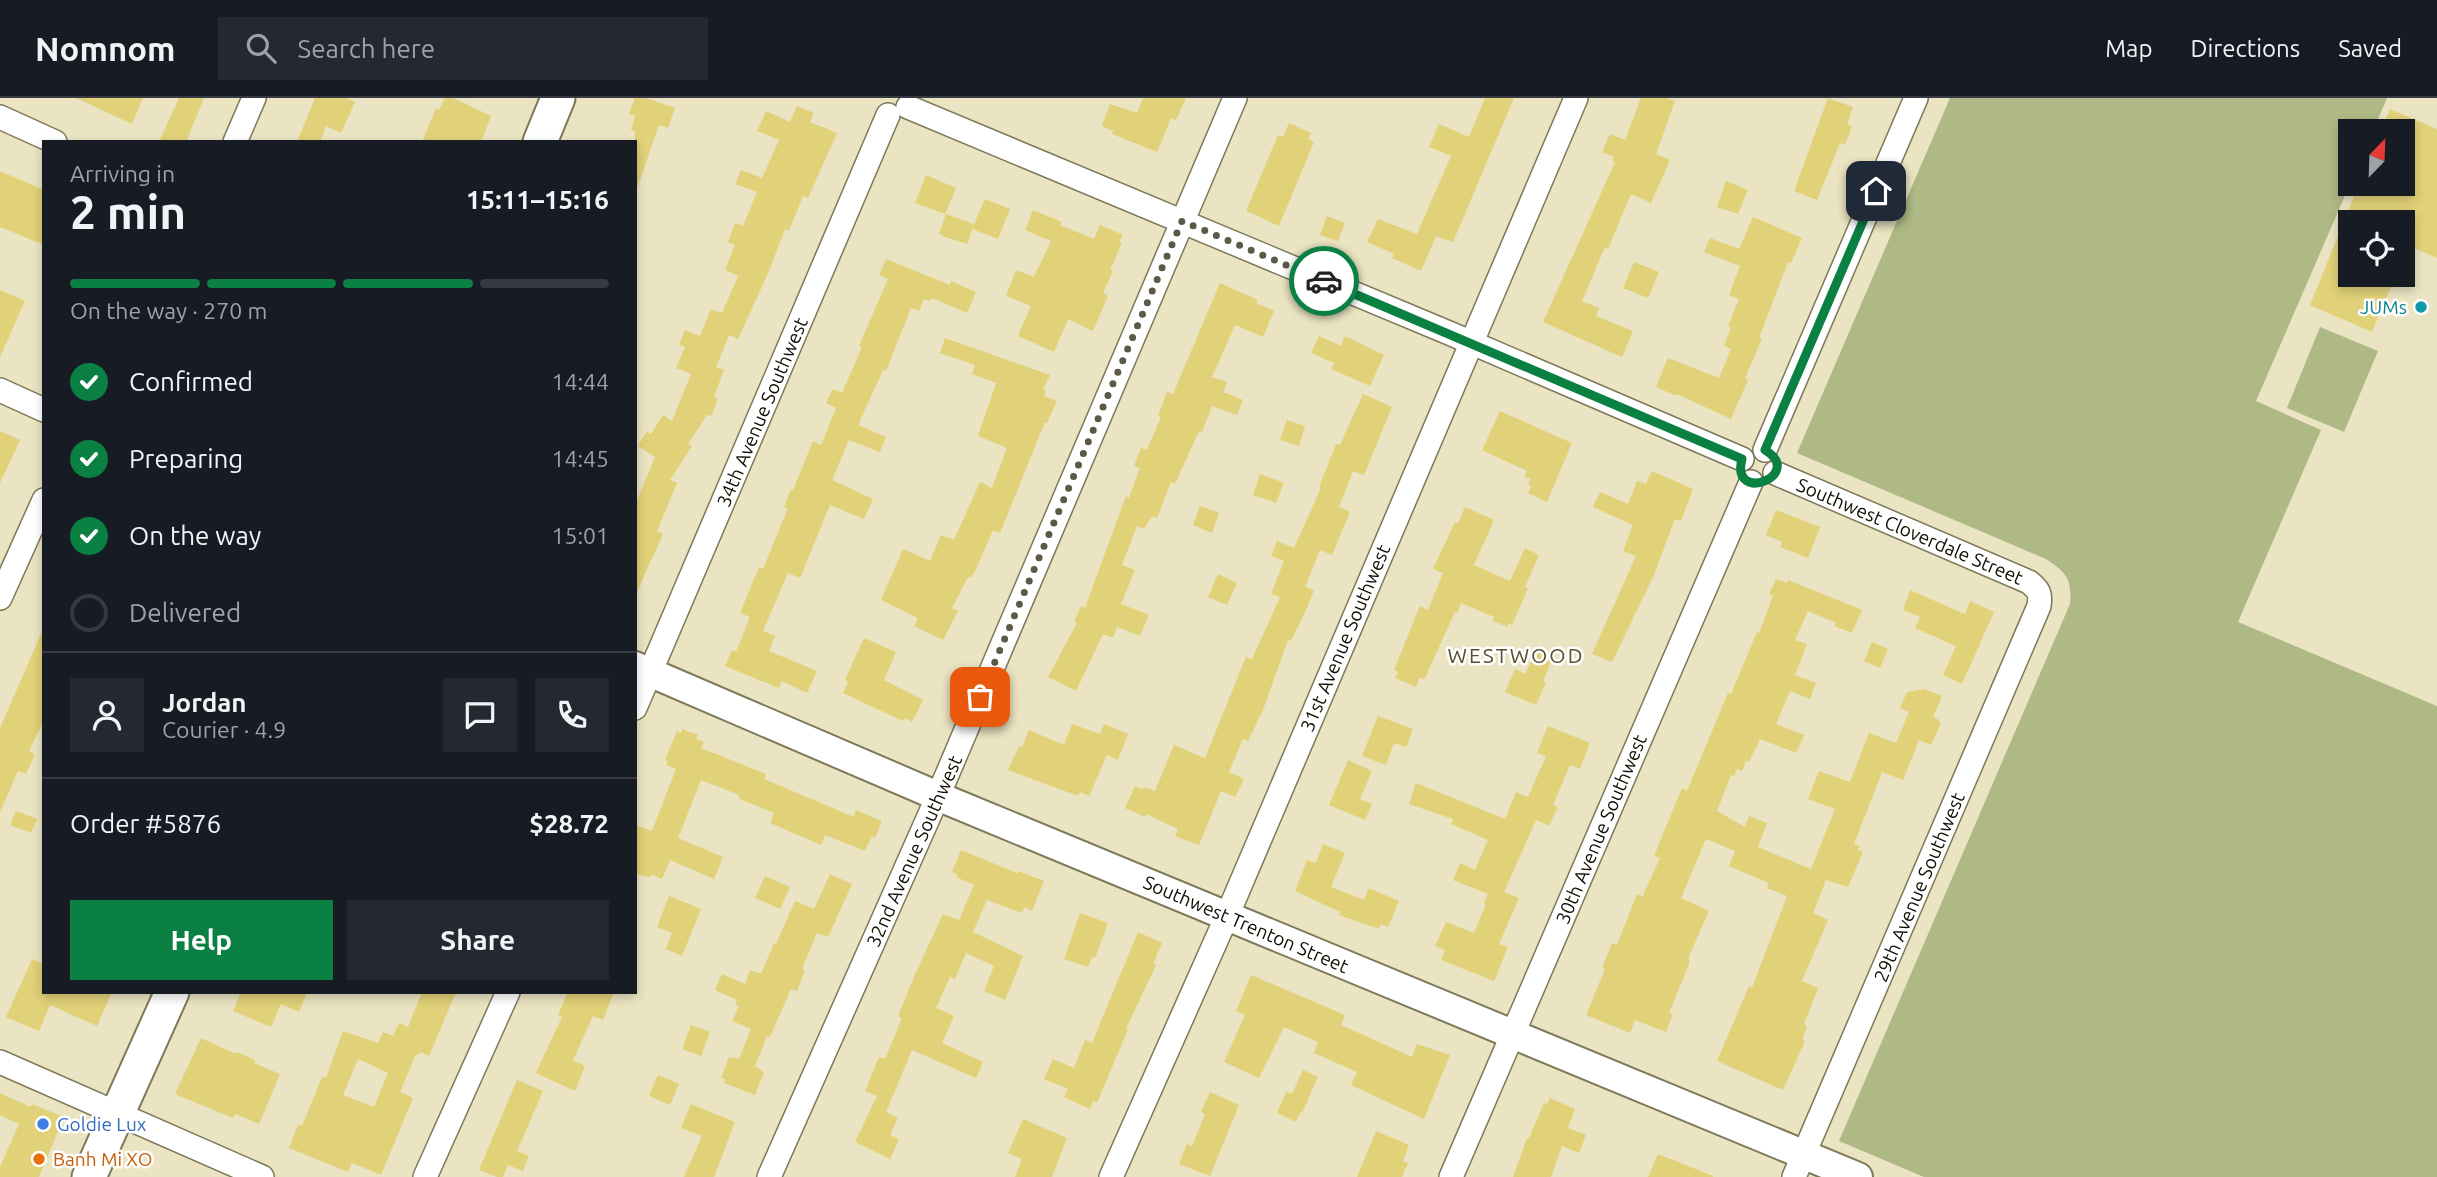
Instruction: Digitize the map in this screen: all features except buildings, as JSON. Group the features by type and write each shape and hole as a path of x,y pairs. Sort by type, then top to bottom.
{"main road":[{"path":"541,140 558,98"},
{"path":"89,1177 171,994"}],"street":[{"path":"236,140 254,98"},
{"name":"32nd Avenue Southwest","path":"769,1177 938,796 1235,98"},
{"name":"31st Avenue Southwest","path":"1111,1177 1227,916 1576,98"},
{"path":"1765,450 1916,98"},
{"path":"896,104 1182,221 1742,459"},
{"name":"34th Avenue Southwest","path":"637,698 643,670 896,104"},
{"path":"0,117 51,140"},
{"path":"0,390 42,409"},
{"path":"1751,450 1765,450 1776,462 1775,472 1766,482 1751,482 1742,473 1742,459 1751,450"},
{"name":"Southwest Cloverdale Street","path":"1775,472 2029,582 2037,588 2041,596"},
{"name":"30th Avenue Southwest","path":"1451,1177 1751,482"},
{"path":"0,598 42,504"},
{"name":"29th Avenue Southwest","path":"1799,1166 2041,596"},
{"name":"Southwest Trenton Street","path":"643,670 938,796 1513,1033 1799,1166 1858,1177"},
{"path":"425,1177 507,994"},
{"path":"0,1062 262,1177"}],"green space":[{"path":"1950,98 2387,98 2378,119 2338,119 2338,196 2345,196 2256,401 2321,430 2238,622 2437,706 2437,1177 1924,1177 1839,1141 2070,604 2070,588 2067,577 2046,559 1797,453"},
{"path":"2320,327 2378,351 2344,432 2287,408"}],"way so far":[{"path":"980,697 1182,221 1324,281"}],"place":[{"name":"JUMs","path":"2421,307"},
{"name":"Goldie Lux","path":"43,1124"},
{"name":"Banh Mi XO","path":"39,1159"}],"district":[{"name":"WESTWOOD","path":"1516,655"}],"route":[{"path":"1324,281 1742,459 1740,468 1745,478 1754,484 1760,484 1771,479 1774,474 1776,462 1765,450 1876,191"}]}
